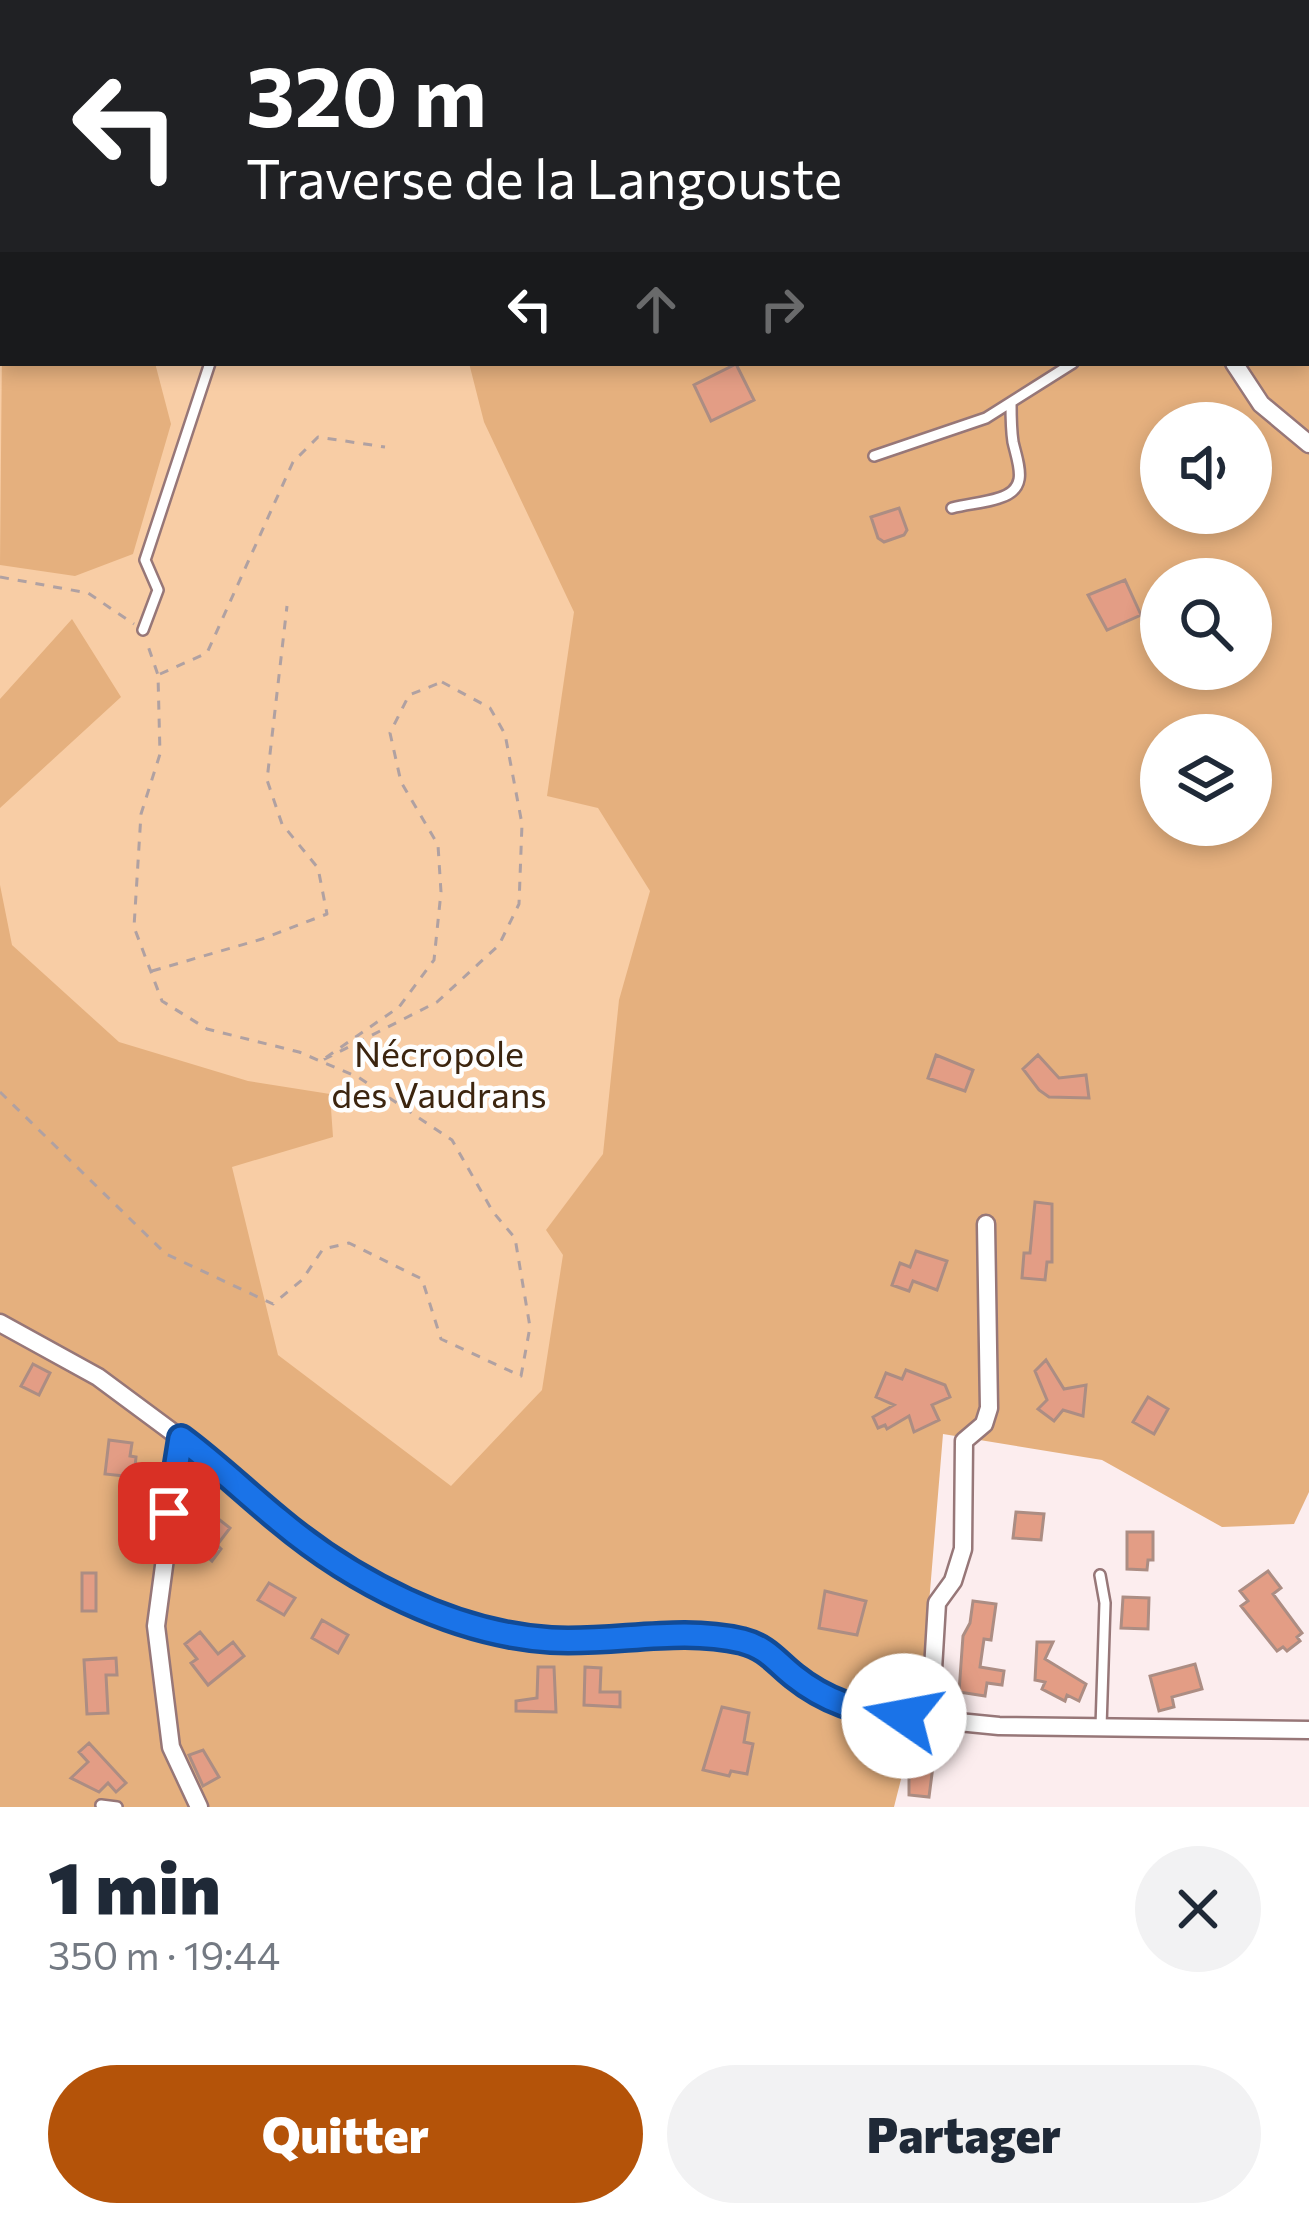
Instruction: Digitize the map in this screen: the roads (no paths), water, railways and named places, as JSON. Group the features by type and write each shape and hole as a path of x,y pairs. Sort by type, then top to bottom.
{"street":[{"path":"1236,366 1261,404 1309,444"},
{"path":"930,1718 937,1603 953,1581 963,1549 964,1441 984,1424 989,1408 986,1224"},
{"path":"0,1323 98,1377 337,1561 411,1602 481,1630 552,1640 671,1634 740,1641 771,1652 791,1675 822,1694 877,1714 999,1726 1309,1730"},
{"path":"181,1438 156,1627 171,1747 200,1807"}],"lane":[{"path":"143,631 158,590 145,560 209,366"},
{"path":"874,456 986,418 1067,366"},
{"path":"952,508 998,499 1010,494 1019,482 1022,468 1013,442 1010,403"},
{"path":"1100,1575 1105,1604 1101,1727"},
{"path":"101,1805 117,1807"}],"park label":[{"name":"Nécropole des Vaudrans","path":"439,1074"}]}
